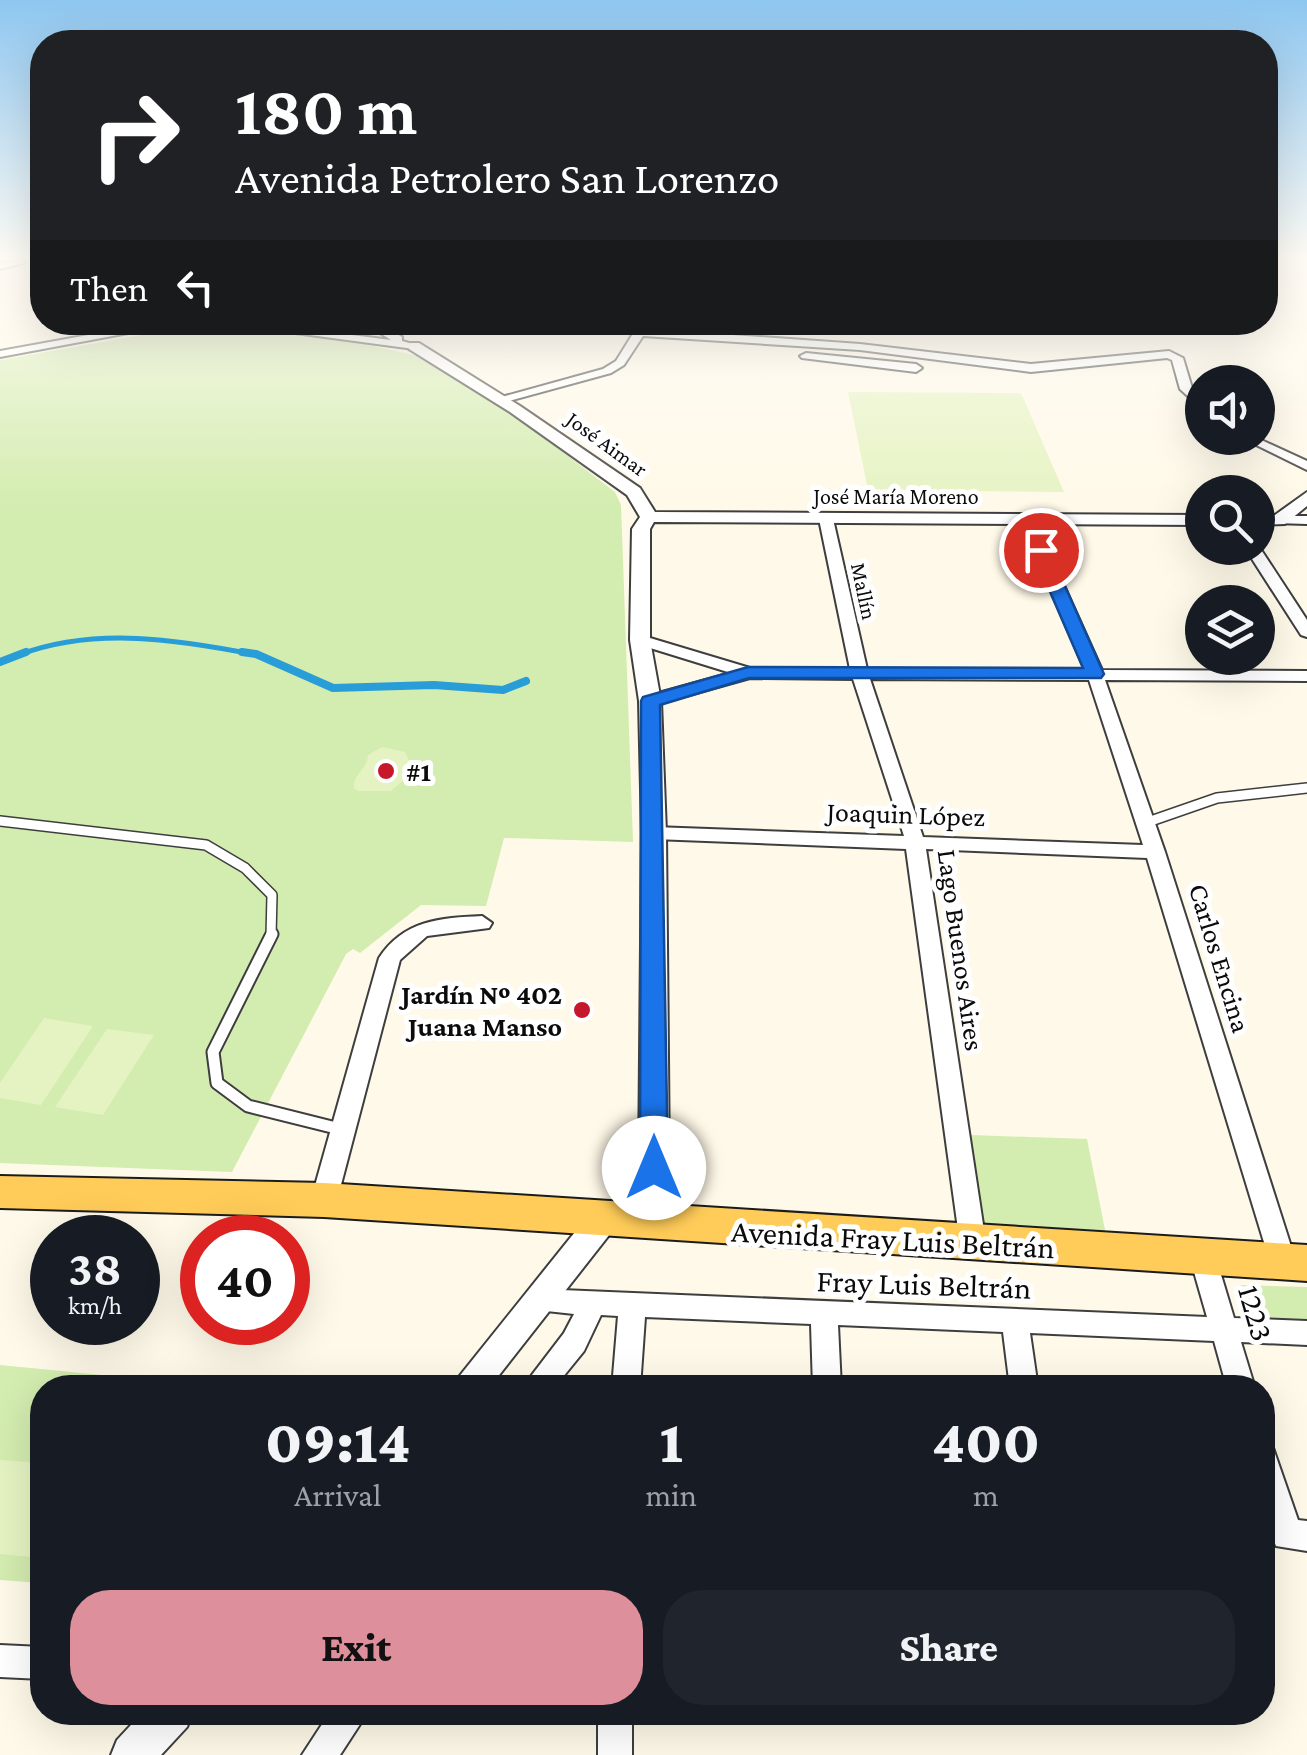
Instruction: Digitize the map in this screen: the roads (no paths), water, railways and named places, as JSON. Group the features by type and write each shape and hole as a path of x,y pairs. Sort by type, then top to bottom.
{"main road":[{"name":"Avenida Fray Luis Beltrán","path":"0,1192 324,1200 1295,1263"}],"street":[{"path":"0,354 63,343"},
{"path":"389,343 414,346"},
{"name":"José Aimar","path":"408,343 502,401 634,492 649,516 640,529 640,640 650,701 654,833 654,1168 644,1222"},
{"path":"502,401 606,371 620,363 633,343"},
{"path":"724,343 932,370 1170,354 1177,358 1185,386"},
{"path":"1275,451 1307,466"},
{"path":"1279,520 1307,497"},
{"name":"José María Moreno","path":"649,516 1185,520"},
{"name":"Mallín","path":"826,519 859,672"},
{"name":"Carlos Encina","path":"1027,519 1095,674 1295,1263"},
{"path":"1275,520 1307,520"},
{"path":"1263,565 1307,632"},
{"path":"640,640 748,673"},
{"name":"Lago Buenos Aires","path":"859,672 916,841 973,1244"},
{"path":"650,701 748,673 1307,676"},
{"name":"Joaquin López","path":"654,833 1155,852"},
{"path":"324,1200 390,958 404,938 424,928 482,923"},
{"path":"478,1375 602,1221"},
{"name":"1223","path":"1203,1258 1238,1375"},
{"name":"Fray Luis Beltrán","path":"538,1301 1307,1333"},
{"path":"547,1375 574,1342 593,1304"},
{"path":"627,1375 632,1307"},
{"path":"824,1315 826,1375"},
{"path":"1015,1322 1022,1375"},
{"path":"1275,1485 1297,1535"},
{"path":"0,1661 30,1662"},
{"path":"132,1755 160,1725"},
{"path":"319,1755 341,1725"},
{"path":"615,1725 616,1755"}],"lane":[{"path":"1146,823 1217,798 1307,788"},
{"path":"0,821 206,845 246,868 272,895 274,930 213,1052 216,1083 248,1106 344,1131"}],"waterway":[{"path":"19,655 48,646 107,638 168,641 257,655"},
{"path":"0,662 26,652"},
{"path":"242,652 256,654 333,688 434,685 503,690 526,681"}],"place":[{"name":"#1","path":"386,771"},
{"name":"Jardín Nº 402 Juana Manso","path":"582,1010"}]}
